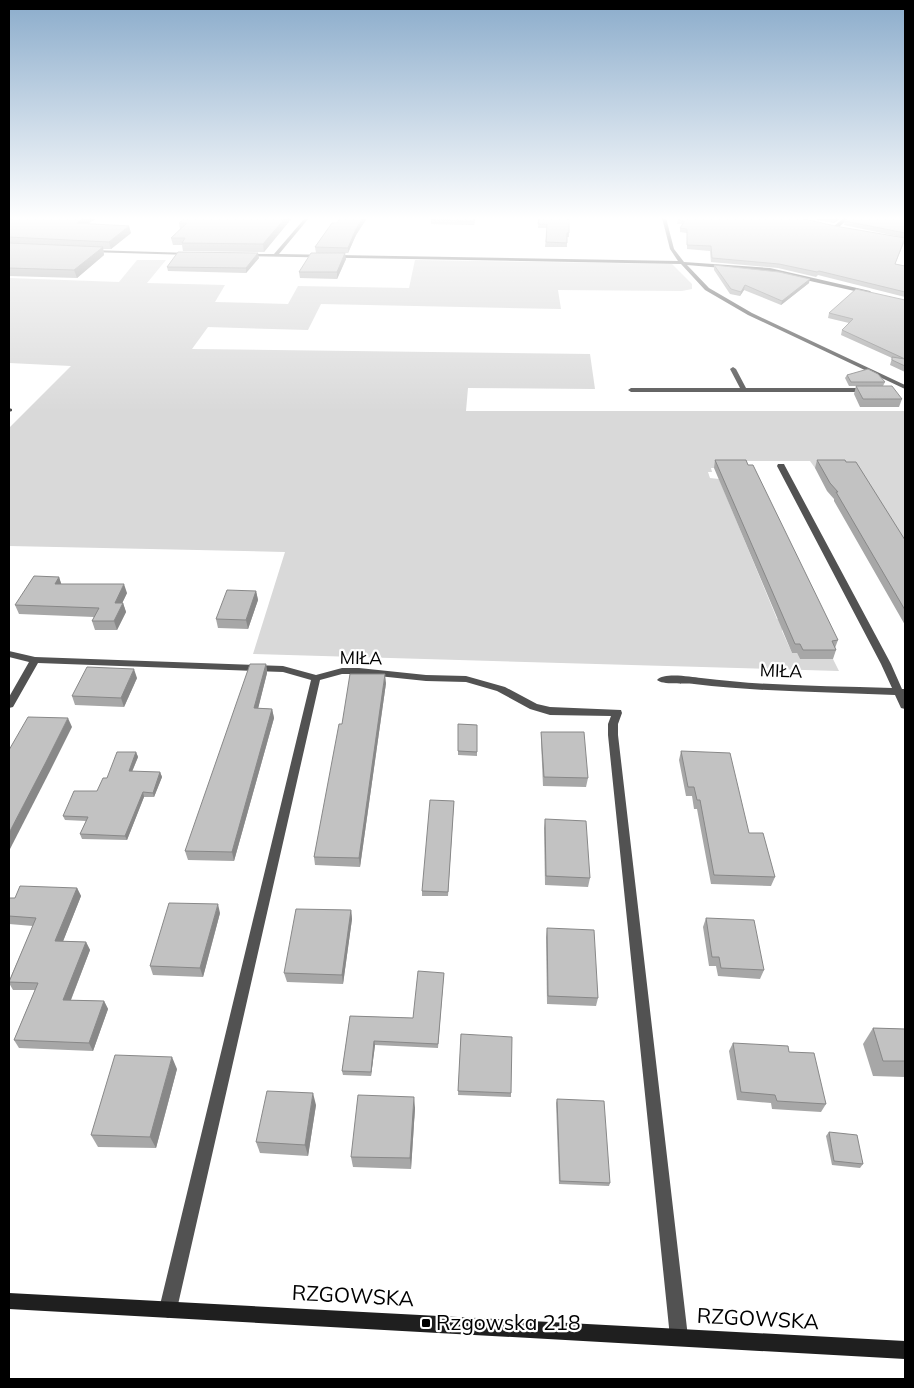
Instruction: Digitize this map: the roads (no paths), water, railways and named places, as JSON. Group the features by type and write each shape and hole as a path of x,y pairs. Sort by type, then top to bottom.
{"main road":[{"name":"RZGOWSKA","path":"9,1301 905,1350"}],"street":[{"path":"700,283 707,290 750,314 904,386"},
{"path":"825,283 878,295"},
{"path":"733,368 744,390"},
{"path":"889,390 904,386"},
{"path":"631,390 879,390"},
{"path":"781,466 902,692 905,706"},
{"name":"MIŁA","path":"9,654 35,660 283,669 316,678 342,671 359,671 418,678 466,679 488,684 534,707 550,711 617,713 613,724 613,735 679,1337"},
{"path":"9,705 35,660"},
{"path":"168,1309 316,678"},
{"name":"MIŁA","path":"662,680 682,679 740,686 902,692"}],"place":[{"name":"Rzgowska 218","path":"426,1323"}]}
